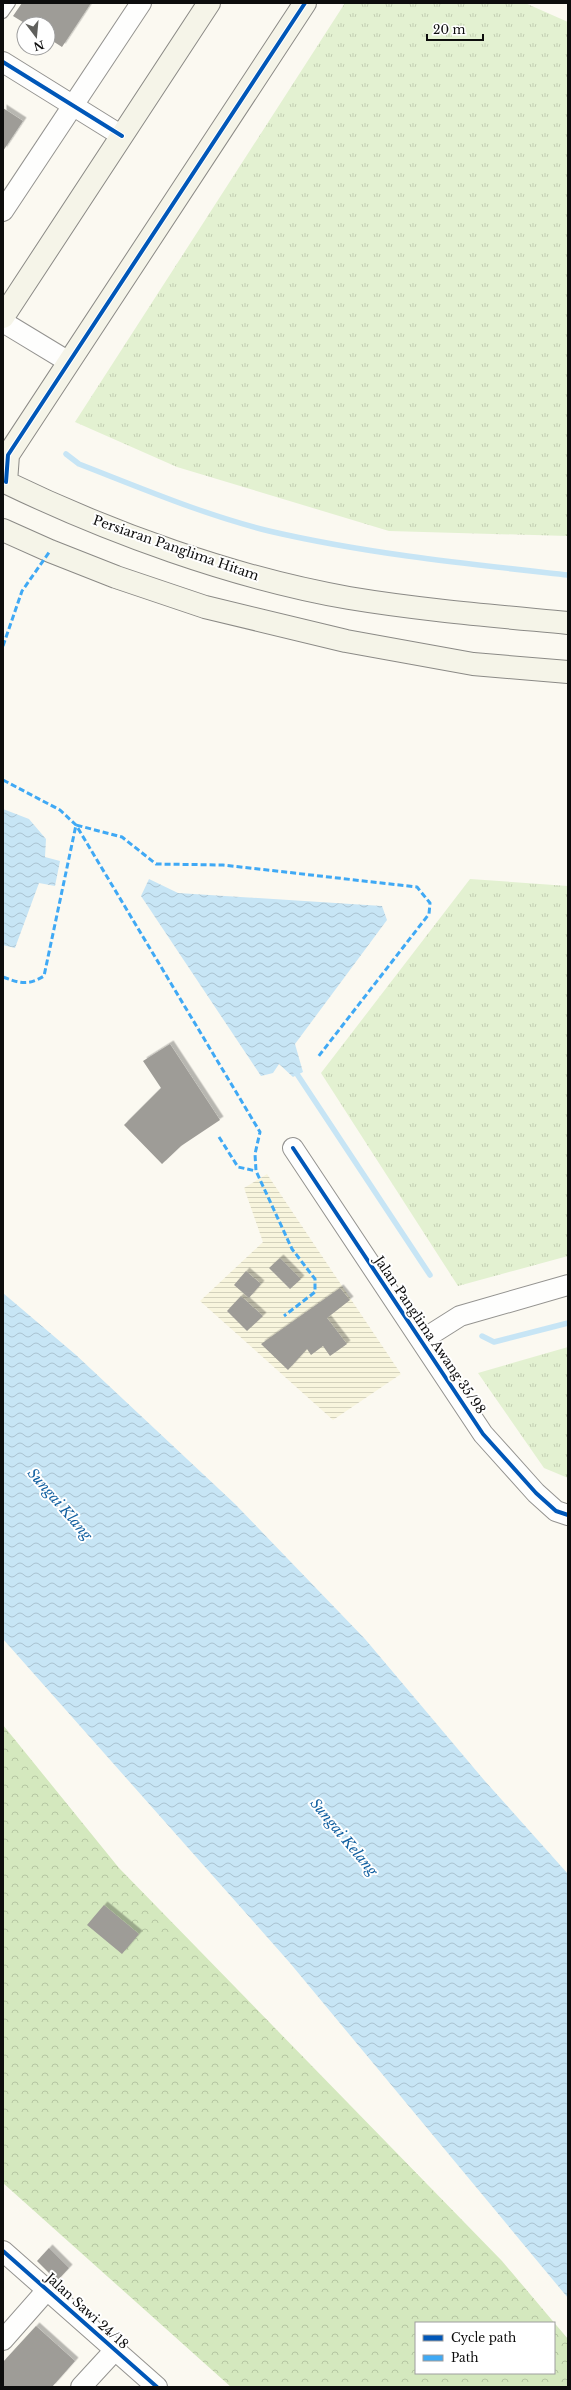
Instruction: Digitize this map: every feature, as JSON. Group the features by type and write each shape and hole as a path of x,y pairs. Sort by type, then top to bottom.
{"main road":[{"path":"3,317 210,3"},
{"path":"4,482 8,455 305,3"},
{"name":"Persiaran Panglima Hitam","path":"4,482 128,534 219,565 286,584 348,598 568,623"},
{"path":"3,530 108,574 205,607 346,641 451,660 568,672"}],"street":[{"path":"7,198 73,105 141,3"},
{"path":"3,62 122,136"},
{"path":"3,322 69,362"},
{"name":"Jalan Panglima Awang 35/98","path":"293,1148 422,1340 483,1434 536,1493 556,1511 568,1515"},
{"path":"422,1340 460,1316 568,1285"},
{"name":"Jalan Sawi 24/18","path":"3,2251 157,2387"},
{"path":"3,2340 47,2290"},
{"path":"82,2387 115,2350"}],"lane":[{"path":"3,13 10,3"}],"shaded area":[{"path":"267,1174 401,1374 333,1420 200,1301 263,1242 244,1188"}],"green space":[{"path":"345,3 525,3 568,22 568,536 389,531 177,467 75,422"},
{"path":"470,879 568,886 568,1256 458,1286 321,1073"},
{"path":"568,1347 568,1478 544,1468 478,1373"},
{"path":"3,1725 119,1868 502,2261 554,2322 415,2322 415,2374 555,2374 555,2324 568,2339 568,2387 231,2387 3,2183"}],"water":[{"path":"3,809 29,819 46,839 45,857 60,861 55,886 39,883 15,948 3,945"},
{"path":"149,879 178,893 382,906 387,920 295,1044 303,1072 293,1077 279,1064 273,1073 261,1076 141,896"},
{"path":"3,1293 76,1355 235,1504 365,1639 484,1780 568,1874 568,2298 290,1963 3,1639"}],"building":[{"path":"22,3 91,3 62,47 56,43 56,16 16,16 16,18 13,16"},
{"path":"3,108 23,121 3,151"},
{"path":"170,1044 220,1120 181,1146 162,1164 124,1125 161,1088 143,1061"},
{"path":"280,1258 301,1279 290,1289 269,1268"},
{"path":"246,1271 261,1284 249,1298 234,1285"},
{"path":"340,1288 350,1300 327,1318 347,1344 330,1356 323,1346 311,1355 307,1349 288,1370 261,1344"},
{"path":"241,1296 263,1316 247,1331 227,1311"},
{"path":"104,1905 139,1934 122,1954 87,1925"},
{"path":"49,2248 69,2268 57,2281 37,2261"},
{"path":"36,2326 75,2361 52,2387 3,2387 3,2362"}],"waterway":[{"path":"66,454 79,464 173,500 245,525 269,531 381,552 568,575"},
{"path":"293,1068 430,1275"},
{"path":"482,1336 494,1342 568,1323"}],"marked path":[{"path":"3,646 22,591 50,551"},
{"path":"3,780 60,810 76,825 260,1132 255,1154 256,1171 292,1249 315,1279 315,1292 284,1316"},
{"path":"3,977 14,981 28,982 44,976 76,825 122,837 156,864 223,865 417,887 430,903 429,914 318,1057"},
{"path":"219,1137 238,1167 256,1171"}],"cycle path":[{"path":"6,482 8,455 305,3"},
{"path":"3,62 122,136"},
{"path":"293,1148 483,1434 536,1493 556,1511 568,1515"},
{"path":"3,2251 157,2387"}],"water label":[{"name":"Sungai Klang","path":"60,1504"},
{"name":"Sungai Kelang","path":"344,1837"}]}
